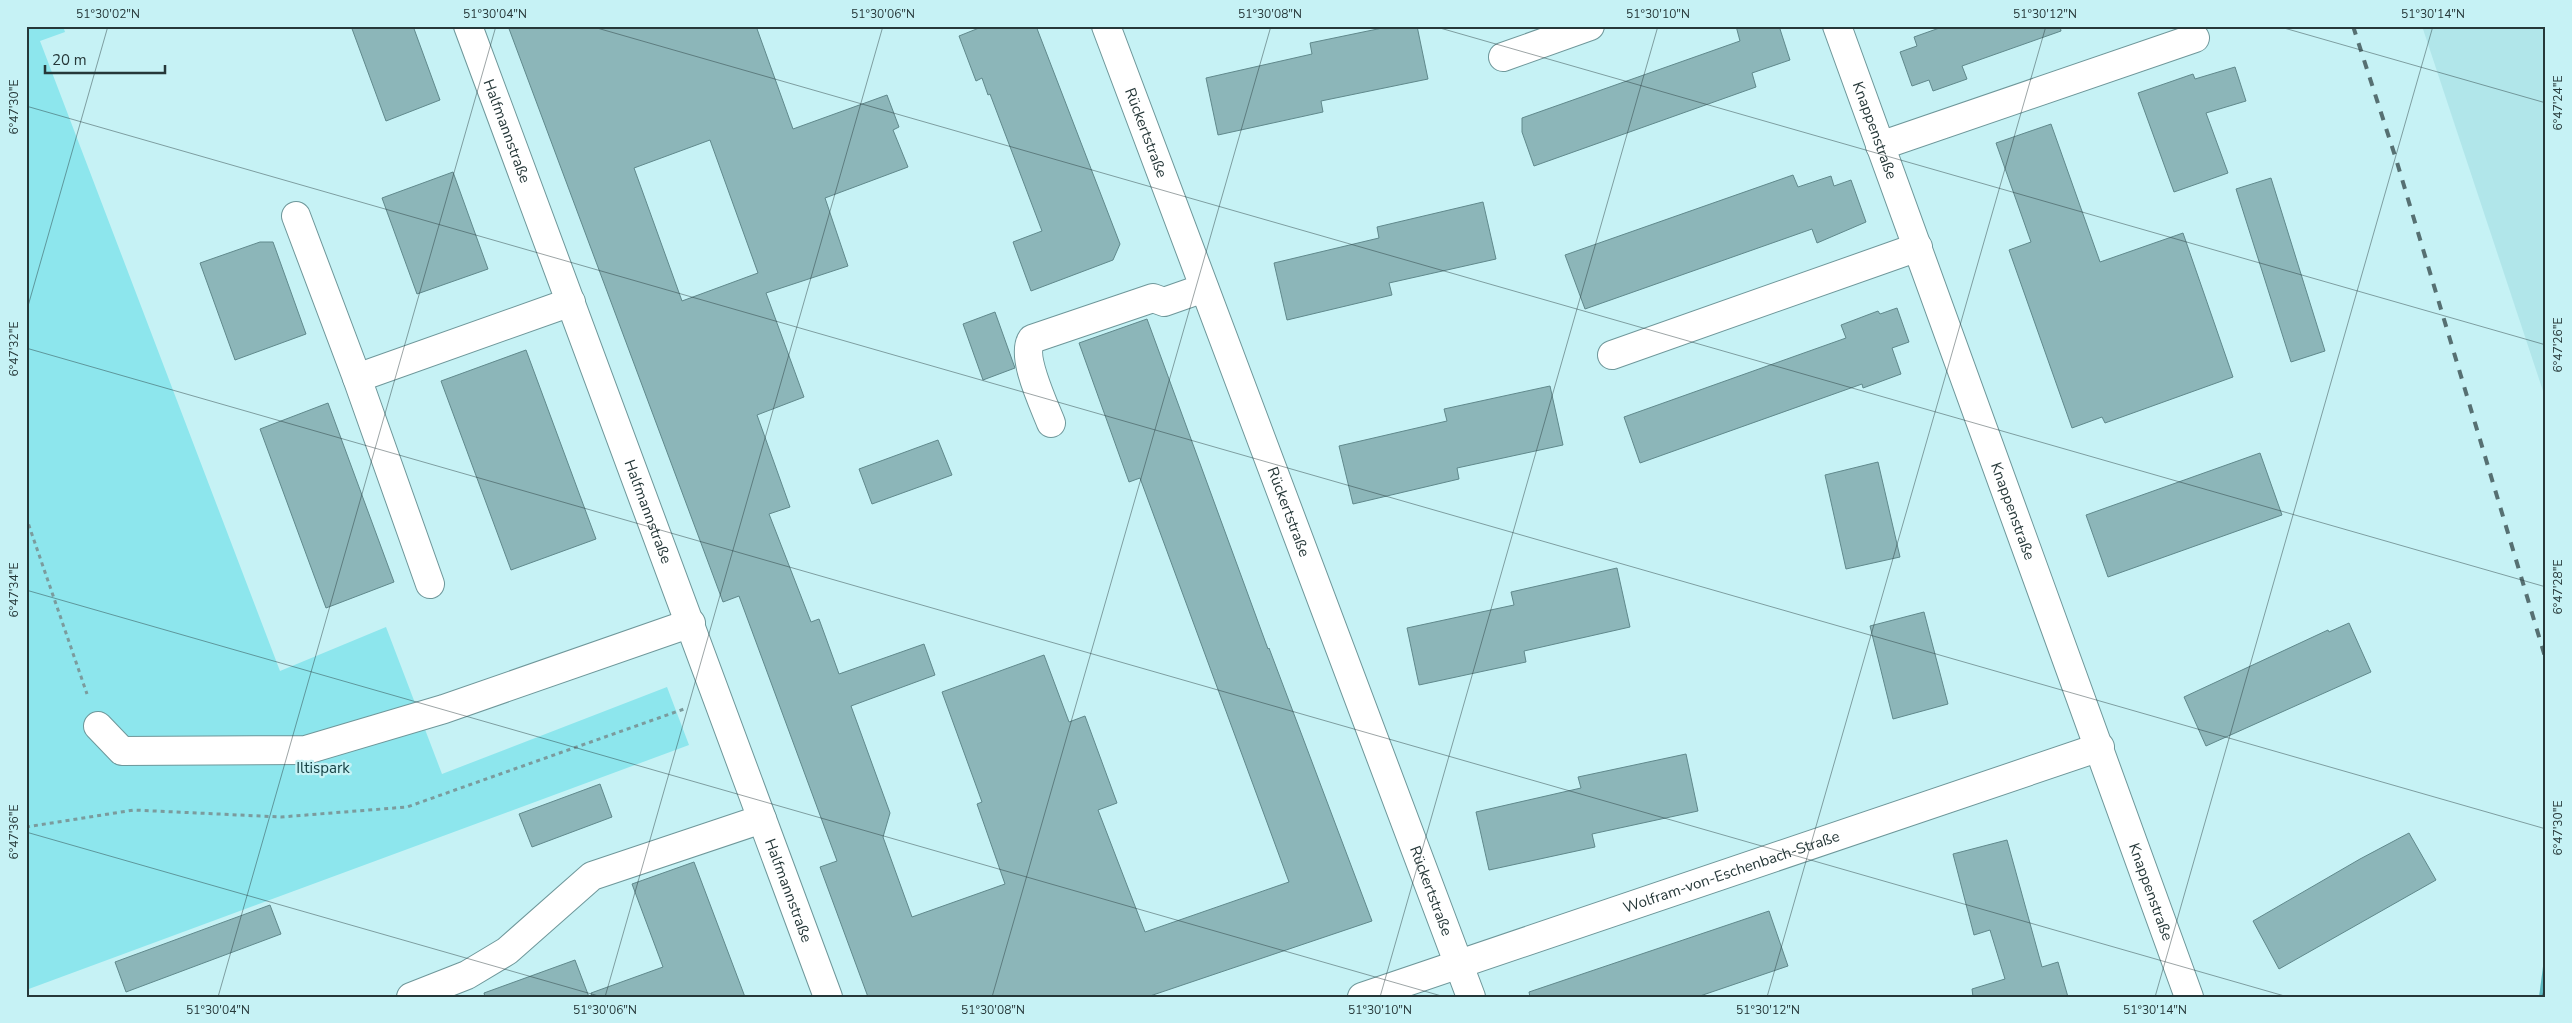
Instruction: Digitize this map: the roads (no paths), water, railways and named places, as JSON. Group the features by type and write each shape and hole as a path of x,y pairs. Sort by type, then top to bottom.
{"street":[{"name":"Halfmannstraße","path":"468,26 691,623 716,696 828,997"},
{"name":"Rückertstraße","path":"1106,26 1471,997"},
{"path":"1503,57 1590,26"},
{"name":"Knappenstraße","path":"1837,26 2100,747 2189,997"},
{"path":"1880,146 2195,38"},
{"path":"296,216 357,378 430,584"},
{"path":"1612,355 1918,247"},
{"path":"1051,423 1027,356 1032,339 1153,298 1164,302 1204,288"},
{"path":"357,378 571,302"},
{"path":"98,726 122,751 306,750 444,709 691,623"},
{"name":"Wolfram-von-Eschenbach-Straße","path":"1362,997 1458,962 2100,747"},
{"path":"411,997 467,975 507,951 592,876 762,819"}],"railway":[{"path":"2353,26 2396,159 2546,660"}],"park label":[{"name":"Iltispark","path":"323,768"}]}
